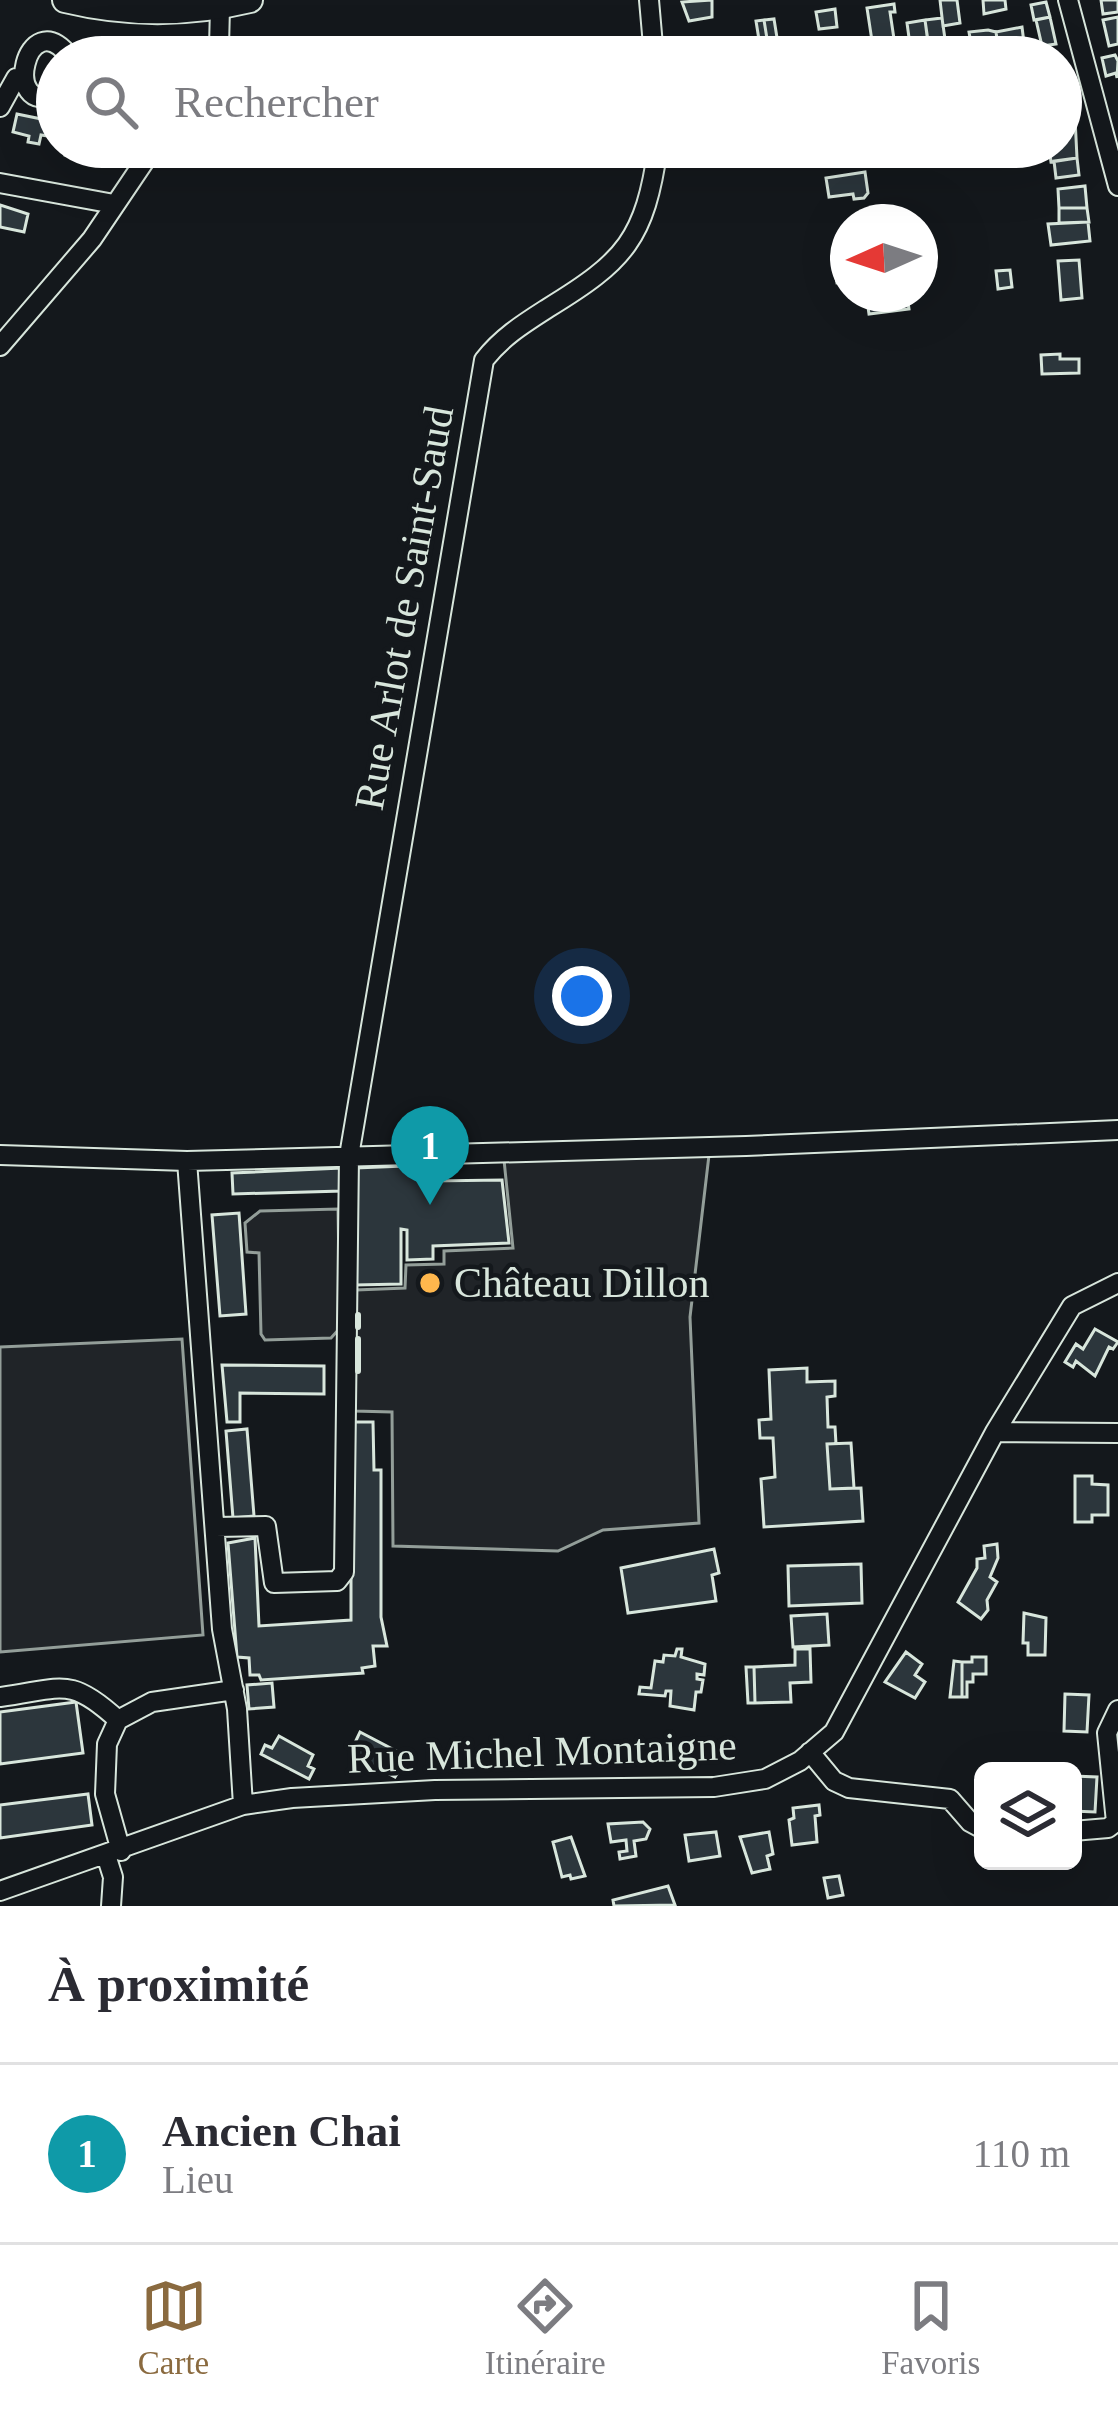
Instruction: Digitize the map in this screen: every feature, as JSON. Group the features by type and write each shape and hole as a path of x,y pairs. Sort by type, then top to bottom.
{"main road":[{"path":"65,0 152,12 250,0"}],"street":[{"path":"649,0 652,36"},
{"path":"1068,0 1078,36"},
{"path":"219,36 220,7"},
{"path":"0,107 16,78 20,52 36,41"},
{"path":"1082,52 1118,186"},
{"path":"16,78 36,97"},
{"path":"0,346 92,239 140,168"},
{"name":"Rue Arlot de Saint-Saud","path":"216,1527 266,1526 274,1583 337,1581 344,1571 349,1156 484,360 500,338 610,268 641,218 653,168"},
{"path":"0,183 115,204"},
{"path":"0,1155 187,1161 746,1146 1118,1130"},
{"path":"187,1161 222,1629 234,1690 243,1805"},
{"name":"Rue Michel Montaigne","path":"0,1891 243,1805 435,1790 714,1787 765,1779 834,1732 994,1432 1072,1306 1118,1282"},
{"path":"994,1432 1118,1433"},
{"path":"0,1697 73,1687 90,1694 118,1720"},
{"path":"111,1906 114,1853 105,1795 107,1744 118,1720 152,1702 234,1690"},
{"path":"1082,1830 1117,1825 1107,1733 1118,1710"},
{"path":"810,1752 834,1781 849,1788 950,1799 974,1824"}],"shaded area":[{"path":"709,1155 690,1317 699,1523 603,1530 558,1551 393,1546 392,1412 354,1411 356,1290 405,1288 406,1265 444,1264 444,1251 513,1248 504,1160"},
{"path":"338,1209 340,1328 331,1338 265,1340 259,1253 247,1252 245,1223 260,1211"},
{"path":"182,1339 203,1635 0,1652 0,1347"}],"building":[{"path":"712,0 712,17 689,21 682,2"},
{"path":"940,0 957,0 960,23 943,26"},
{"path":"983,0 1005,0 1006,9 984,14"},
{"path":"1101,0 1118,0 1118,12 1103,14"},
{"path":"1046,2 1050,17 1034,20 1031,5"},
{"path":"894,4 895,12 890,12 894,36 871,36 867,8"},
{"path":"835,9 837,27 819,29 816,12"},
{"path":"1050,17 1054,36 1040,36 1036,20"},
{"path":"1118,17 1118,44 1109,46 1103,20"},
{"path":"942,18 945,36 927,36 925,20"},
{"path":"774,19 777,36 767,36 764,20"},
{"path":"764,20 767,36 758,36 756,21"},
{"path":"925,20 927,36 909,36 907,23"},
{"path":"1022,27 1023,36 997,36 996,32"},
{"path":"988,30 997,36 970,36 969,32"},
{"path":"1115,55 1117,78 1116,73 1106,76 1102,58"},
{"path":"17,114 36,118 36,143 13,132"},
{"path":"1055,168 1078,168 1079,175 1056,178"},
{"path":"865,172 868,193 864,198 854,199 853,194 829,197 826,178"},
{"path":"1085,186 1087,208 1059,208 1058,189"},
{"path":"0,205 28,214 24,232 0,227"},
{"path":"1059,208 1087,208 1089,222 1059,223"},
{"path":"1088,222 1090,241 1051,245 1048,224"},
{"path":"1079,260 1082,298 1061,300 1058,261"},
{"path":"1010,270 1012,287 998,289 996,271"},
{"path":"1060,354 1060,359 1079,359 1079,373 1042,374 1041,355"},
{"path":"431,1165 431,1181 502,1180 509,1243 433,1246 433,1259 407,1260 407,1230 401,1229 401,1284 355,1285 355,1168"},
{"path":"342,1168 342,1191 233,1194 232,1173"},
{"path":"239,1213 246,1314 220,1316 212,1215"},
{"path":"1095,1329 1118,1342 1113,1349 1109,1347 1095,1376 1076,1361 1073,1367 1065,1362 1076,1344 1083,1349"},
{"path":"222,1365 324,1366 324,1394 240,1393 240,1422 227,1422"},
{"path":"807,1368 807,1382 835,1381 835,1396 827,1397 828,1427 835,1427 836,1444 827,1444 830,1489 861,1488 863,1521 764,1527 761,1479 775,1477 773,1438 760,1438 759,1420 771,1419 769,1370"},
{"path":"351,1422 373,1422 374,1470 381,1470 381,1617 387,1646 373,1646 375,1666 362,1668 363,1673 261,1680 259,1675 250,1675 249,1658 237,1657 228,1543 255,1538 259,1626 351,1620"},
{"path":"247,1429 254,1516 233,1518 226,1431"},
{"path":"851,1443 854,1488 830,1489 827,1444"},
{"path":"1075,1476 1092,1476 1092,1484 1108,1485 1108,1515 1075,1522"},
{"path":"997,1544 998,1558 990,1577 997,1582 981,1619 958,1602 977,1568 977,1559 985,1558 984,1546"},
{"path":"714,1549 719,1573 712,1575 716,1601 628,1613 621,1568"},
{"path":"861,1564 862,1603 789,1606 788,1566"},
{"path":"1024,1613 1046,1618 1045,1655 1028,1655 1028,1643 1023,1643"},
{"path":"827,1614 829,1645 793,1647 791,1616"},
{"path":"682,1649 681,1657 705,1664 704,1675 697,1674 703,1680 694,1710 670,1706 671,1691 665,1696 639,1694 640,1687 651,1688 655,1661 663,1662 664,1655 675,1656"},
{"path":"795,1649 810,1649 811,1682 790,1683 791,1702 755,1703 754,1667 795,1665"},
{"path":"906,1652 922,1664 915,1675 925,1682 915,1698 885,1682"},
{"path":"972,1657 986,1657 986,1674 973,1674 973,1682 967,1682 967,1697 962,1697 962,1662 972,1662"},
{"path":"954,1661 962,1662 962,1697 950,1697"},
{"path":"746,1667 754,1667 755,1703 748,1703"},
{"path":"272,1683 274,1707 249,1709 247,1685"},
{"path":"1065,1694 1089,1695 1087,1732 1064,1731"},
{"path":"76,1702 83,1753 0,1764 0,1712"},
{"path":"360,1732 398,1752 393,1763 401,1767 395,1777 350,1753"},
{"path":"279,1736 313,1755 309,1779 261,1754"},
{"path":"1082,1776 1097,1777 1095,1812 1082,1811"},
{"path":"88,1794 92,1825 0,1838 0,1805"},
{"path":"819,1805 817,1842 792,1845 789,1820 794,1818 793,1808"},
{"path":"643,1822 650,1829 646,1839 634,1841 636,1856 620,1859 619,1852 627,1851 626,1840 611,1842 608,1824"},
{"path":"716,1832 720,1856 689,1861 685,1835"},
{"path":"769,1832 770,1869 752,1873 740,1837"},
{"path":"571,1837 585,1876 571,1879 570,1875 562,1877 553,1842"},
{"path":"839,1876 843,1895 828,1898 824,1878"},
{"path":"668,1886 675,1905 614,1906 613,1900"}],"wall":[{"path":"358,1315 358,1327"},
{"path":"358,1339 358,1371"}],"place":[{"name":"Ancien Chai","path":"430,1205"},
{"name":"Château Dillon","path":"430,1283"}]}
